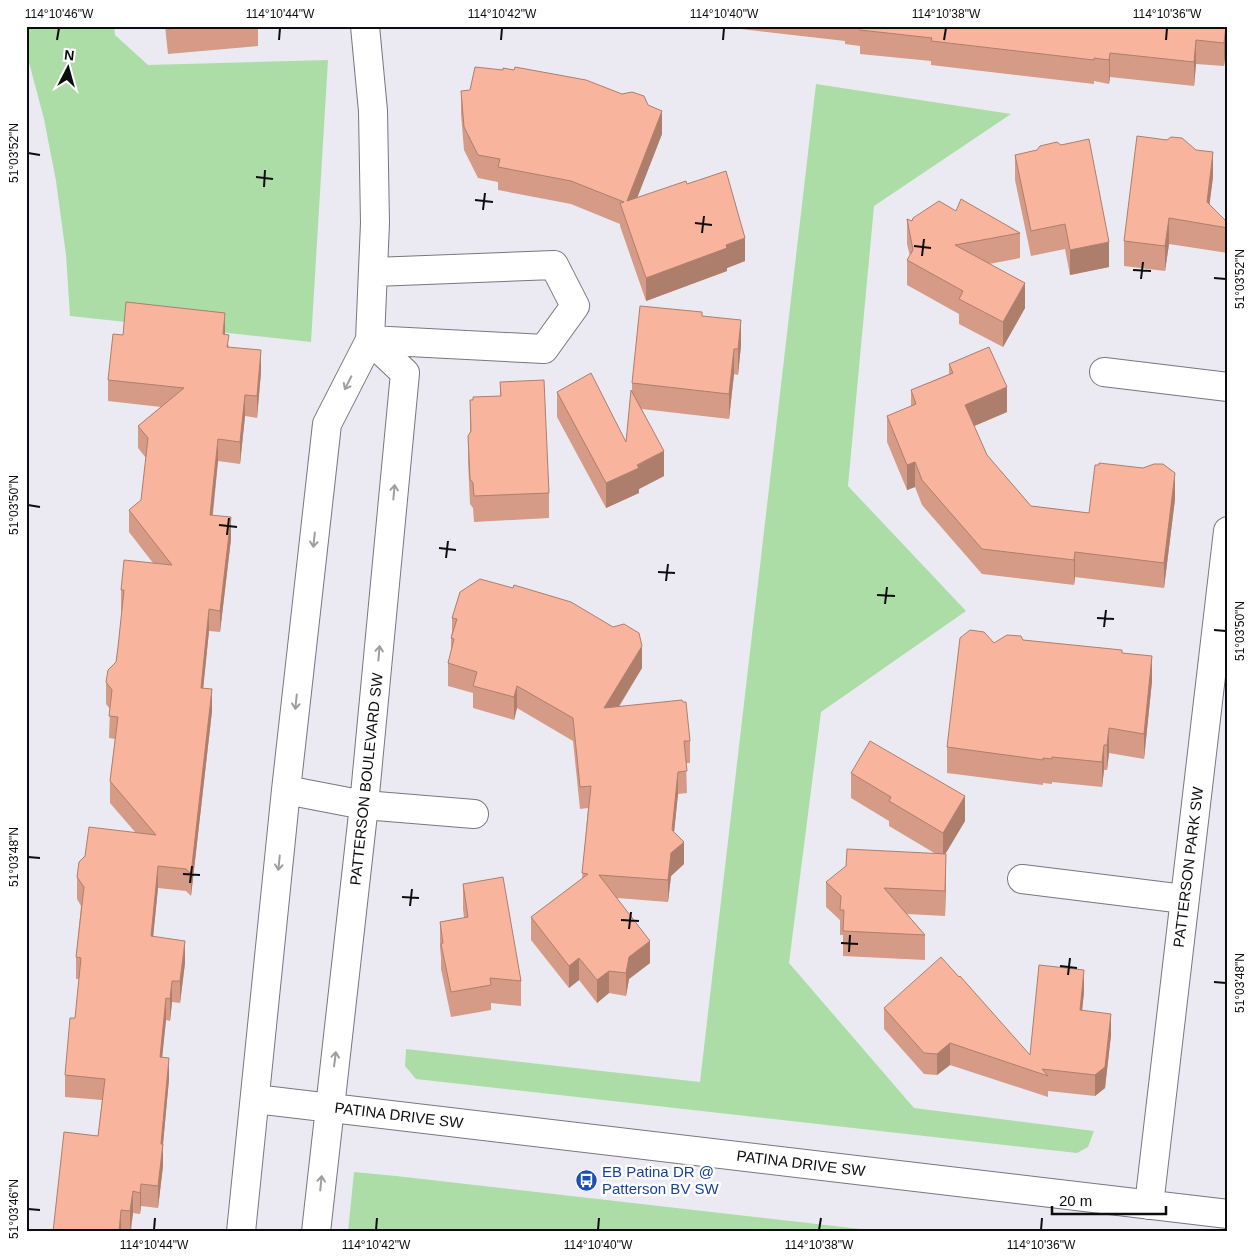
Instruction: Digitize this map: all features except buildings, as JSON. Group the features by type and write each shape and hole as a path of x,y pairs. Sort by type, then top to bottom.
{"street":[{"path":"240,1232 286,790 327,424 370,340 375,223 373,111 365,26"},
{"path":"370,340 544,349 575,306 554,265 374,272"},
{"name":"PATTERSON BOULEVARD SW","path":"316,1232 364,805 405,372 370,340"},
{"path":"1104,372 1228,387"},
{"name":"PATTERSON PARK SW","path":"1149,1205 1228,530"},
{"path":"286,790 364,805 474,814"},
{"path":"1022,879 1184,899"},
{"name":"PATINA DRIVE SW","path":"255,1099 1228,1214"}],"green space":[{"path":"26,26 114,26 115,35 148,65 328,60 311,342 70,316 66,255 56,181 44,119 26,51"},
{"path":"816,84 1011,114 874,206 848,486 966,611 821,712 789,963 914,1108 1094,1131 1088,1147 1077,1153 416,1079 405,1066 406,1049 700,1082"},
{"path":"354,1172 396,1176 887,1232 348,1232"}],"place":[{"name":"EB Patina DR @ Patterson BV SW","path":"586,1180"}]}
